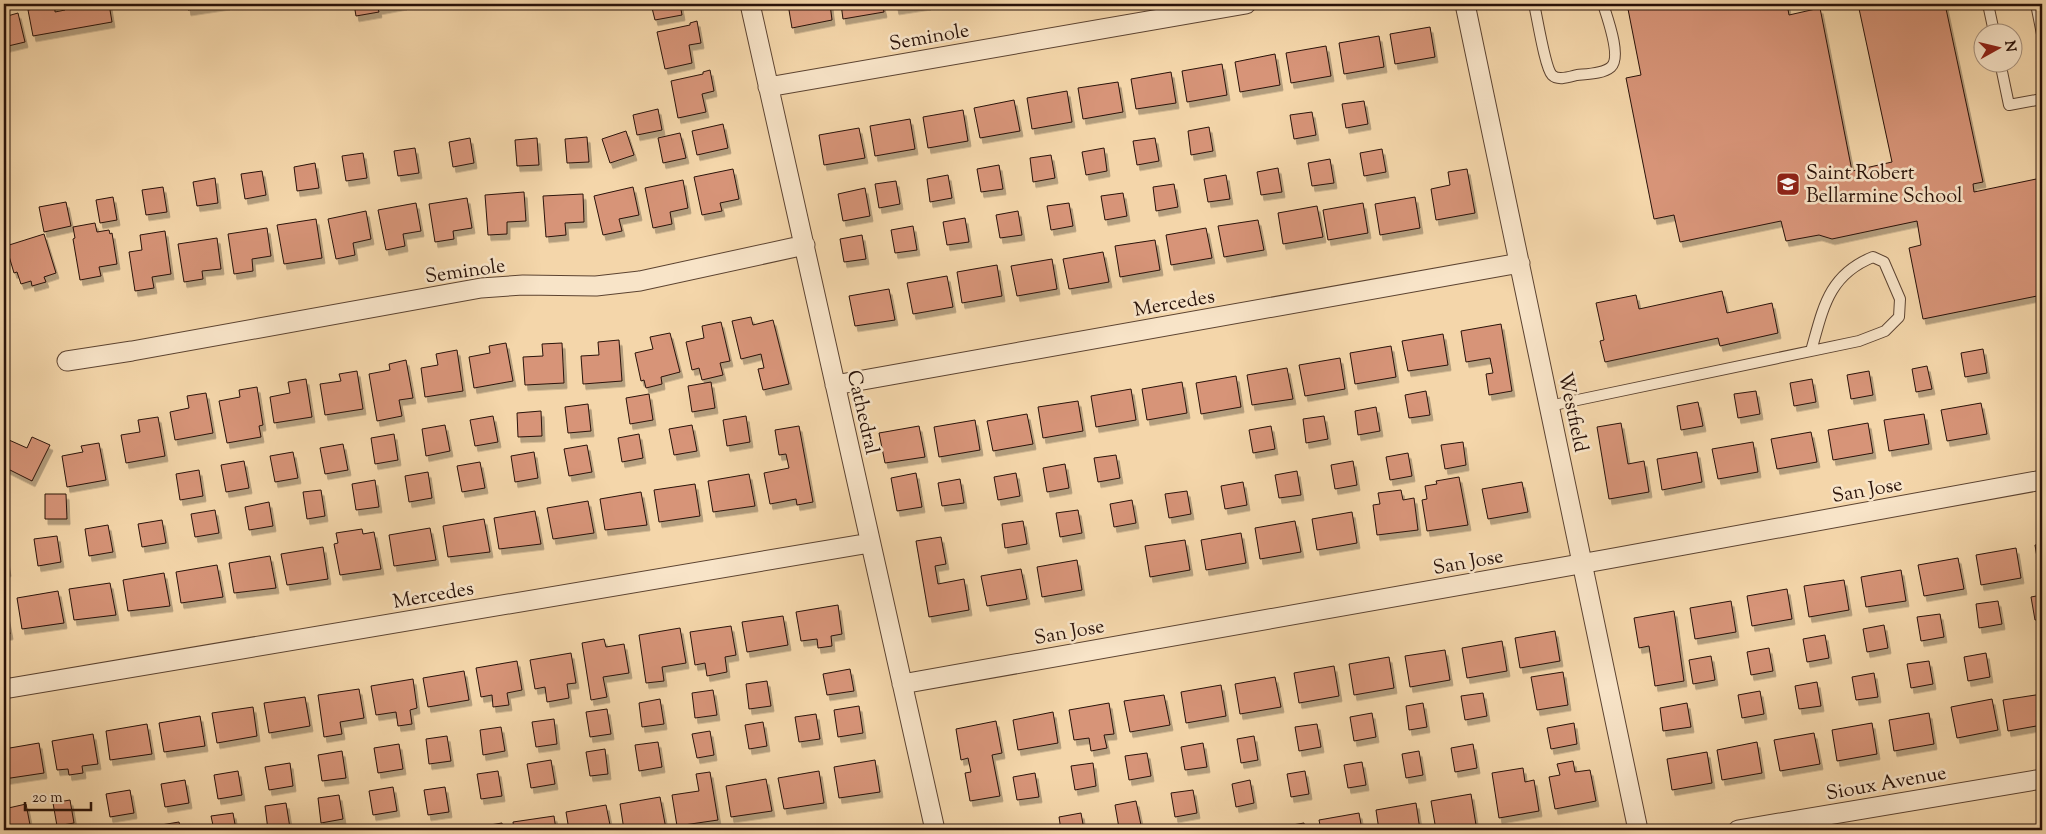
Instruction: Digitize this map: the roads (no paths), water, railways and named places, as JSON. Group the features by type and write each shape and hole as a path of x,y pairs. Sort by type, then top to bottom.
{"street":[{"name":"Cathedral","path":"750,4 935,830"},
{"name":"Seminole","path":"768,87 1246,4"},
{"name":"Westfield","path":"1465,4 1638,830"},
{"name":"Seminole","path":"67,361 481,288 523,285 596,286 640,282 805,245"},
{"name":"Mercedes","path":"835,385 1520,263"},
{"name":"San Jose","path":"902,684 2042,480"},
{"name":"Mercedes","path":"4,689 870,543"},
{"name":"Sioux Avenue","path":"1738,830 2042,779"}],"lane":[{"path":"1534,4 1547,64 1551,74 1558,79 1604,71 1611,67 1615,61 1615,50 1604,4"},
{"path":"1988,4 1992,22"},
{"path":"2036,4 2042,34"},
{"path":"2002,72 2009,104 2042,99"},
{"path":"1550,406 1859,342 1885,331 1899,317 1900,299 1884,262 1873,257 1856,264 1840,277 1824,306 1811,351"}],"place":[{"name":"Saint Robert Bellarmine School","path":"1788,184"}]}
